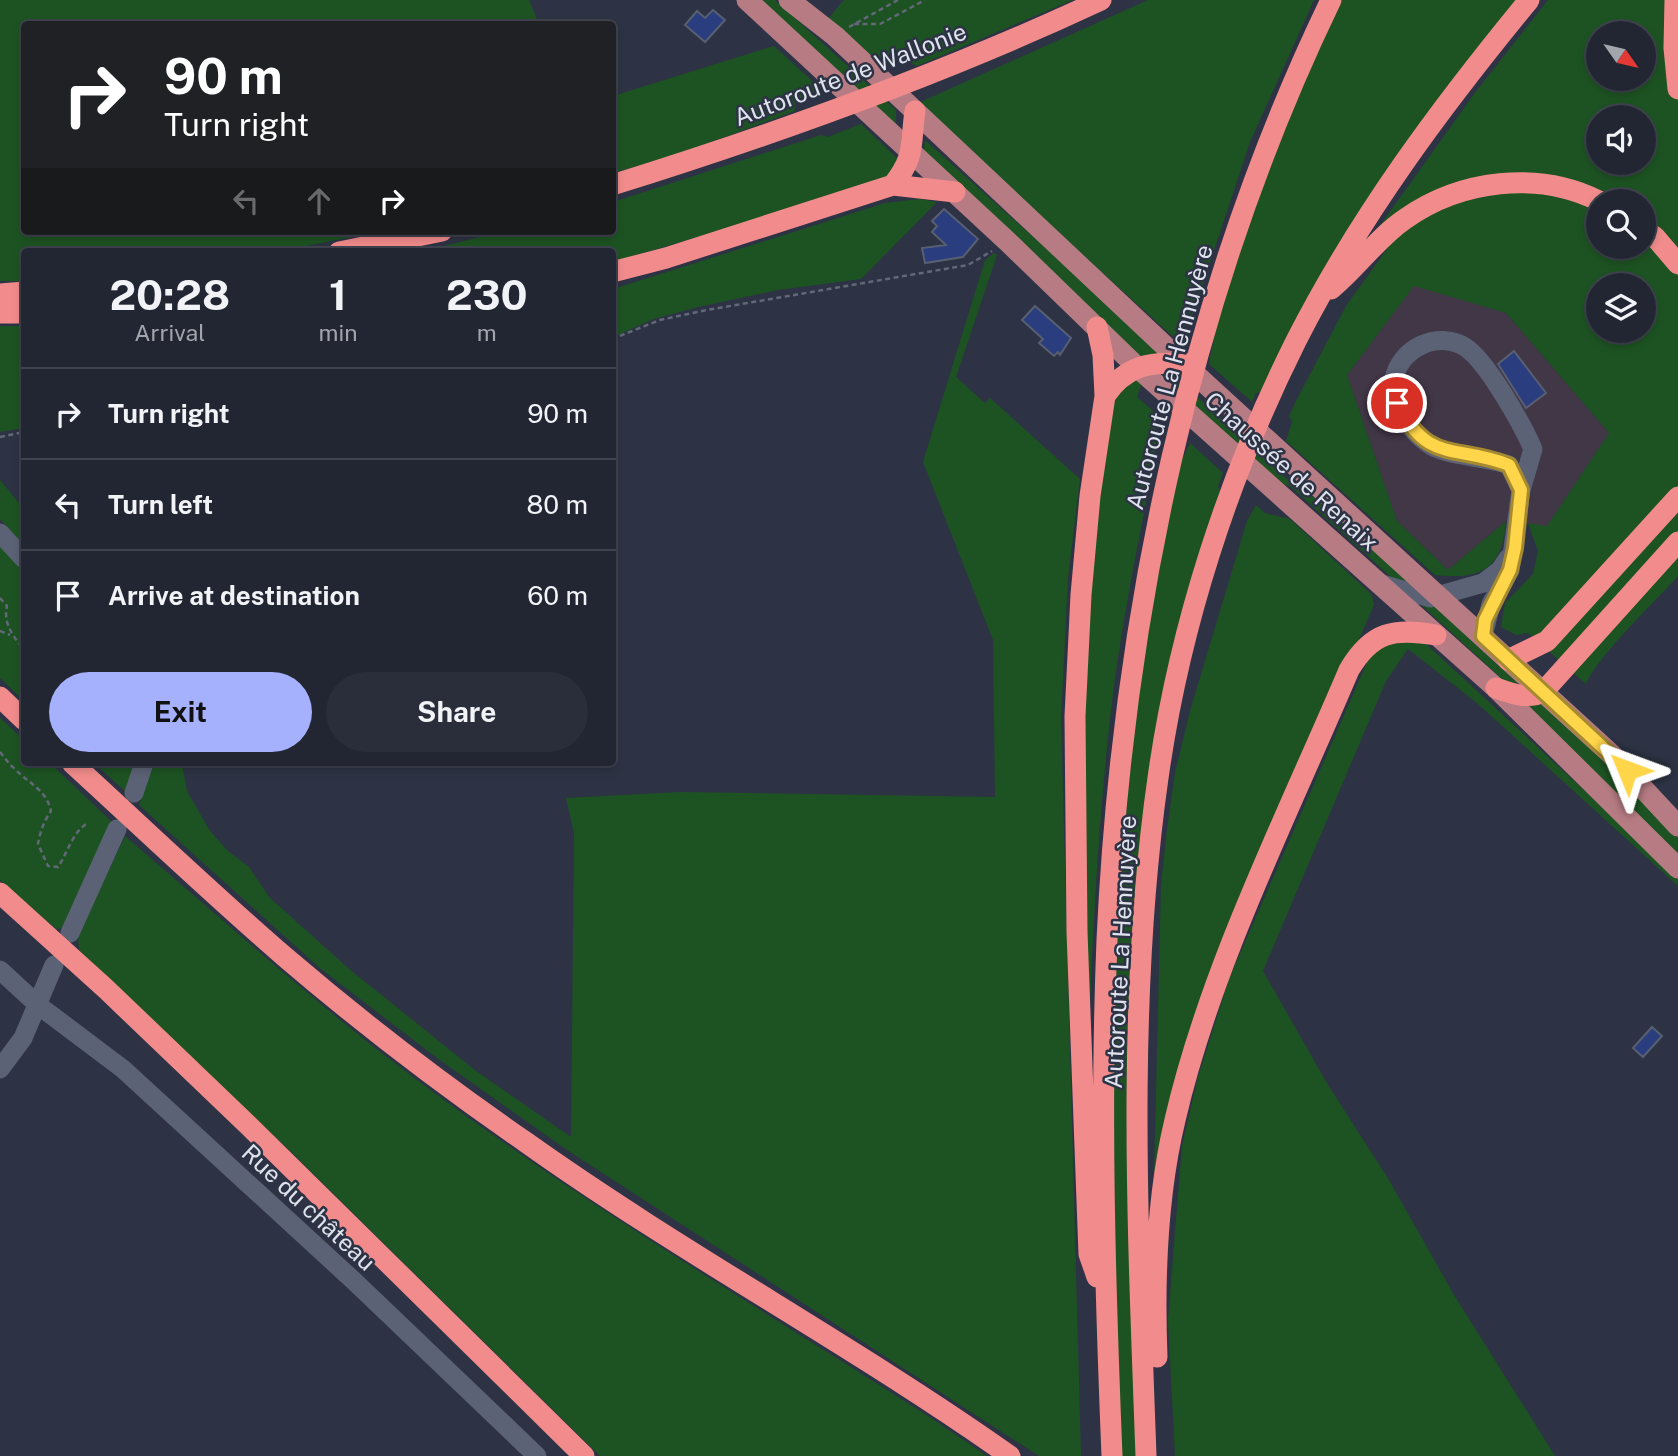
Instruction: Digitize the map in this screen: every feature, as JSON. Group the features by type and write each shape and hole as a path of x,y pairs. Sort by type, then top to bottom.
{"highway":[{"name":"Autoroute de Wallonie","path":"616,185 811,119 919,79 1101,0"},
{"name":"Autoroute La Hennuyère","path":"1112,1456 1103,1208 1107,937 1124,732 1152,556 1174,446 1201,343 1254,176 1298,68 1331,0"},
{"name":"Autoroute La Hennuyère","path":"1148,1456 1138,1220 1142,937 1150,837 1170,712 1192,614 1229,498 1267,402 1318,299 1370,210 1427,126 1528,0"},
{"path":"1675,0 1674,48 1678,89"},
{"path":"893,185 906,168 912,152 915,111"},
{"path":"1318,299 1349,275 1404,219 1438,200 1507,182 1546,184 1586,197"},
{"path":"616,271 667,258 893,185 955,192"},
{"path":"359,248 423,235"},
{"path":"1656,238 1678,264"},
{"path":"0,294 21,292"},
{"path":"0,313 21,313"},
{"path":"1097,327 1103,355 1105,396 1090,496 1081,595 1075,716 1075,800 1089,1254 1105,1300"},
{"path":"1105,396 1115,381 1138,368 1164,362 1184,364"},
{"path":"1508,660 1547,641 1678,497"},
{"path":"1496,688 1520,695 1537,695 1542,692 1678,542"},
{"path":"1148,1456 1159,1416 1156,1333 1158,1267 1168,1157 1182,1090 1212,996 1236,933 1349,670 1359,653 1372,641 1391,632 1407,630 1436,635"},
{"path":"0,697 21,717"},
{"path":"75,766 283,955 354,1015 447,1085 529,1145 864,1358 1010,1456"},
{"path":"0,893 106,989 249,1126 584,1456"}],"main road":[{"name":"Chaussée de Renaix","path":"747,0 955,192 1138,368 1496,688 1678,868"},
{"name":"Chaussée de Renaix","path":"789,0 835,36 1184,364 1611,754 1678,826"}],"street":[{"path":"1483,636 1485,620 1510,570 1521,490 1533,449 1522,424 1483,367 1466,348 1439,340 1409,352 1394,379 1394,392 1403,415 1420,436 1429,445 1444,450 1494,459 1509,465 1521,490"},
{"path":"0,533 21,556"},
{"path":"1377,582 1430,598 1483,583 1500,570 1515,548"},
{"path":"134,793 143,766"},
{"path":"70,933 117,829"},
{"path":"0,1069 23,1038 54,965"},
{"name":"Rue du château","path":"0,970 38,1005 123,1069 354,1281 537,1456"}],"path":[{"path":"835,36 898,0"},
{"path":"854,24 880,24 925,0"},
{"path":"616,337 660,320 707,310 968,265 1007,241"},
{"path":"0,437 21,433"},
{"path":"0,598 7,606 5,615 12,635 21,646"},
{"path":"0,632 12,635"},
{"path":"0,752 16,771 37,786 48,800 51,811 44,820 45,826 38,845 48,866 58,867 71,848 72,838 80,827 88,823"}],"shaded area":[{"path":"1414,285 1506,313 1609,433 1547,526 1506,521 1448,570 1397,521 1347,375"}],"green space":[{"path":"0,0 529,0 538,21 21,21 21,235 362,235 296,248 21,248 21,281 0,281"},
{"path":"755,0 775,0 896,110 896,131"},
{"path":"844,0 1073,0 917,66 900,59 874,65 827,20"},
{"path":"1148,0 1314,0 1250,142 1190,323 1182,329 1179,342 916,104"},
{"path":"1339,0 1518,0 1446,88 1386,173 1263,392 1256,393 1252,402 1209,364 1219,317 1231,270 1263,178"},
{"path":"1548,0 1678,0 1678,576 1614,644 1586,684 1528,633 1516,635 1501,627 1505,603 1533,574 1538,551 1528,523 1547,526 1609,433 1506,313 1414,286 1347,375 1397,521 1448,570 1506,521 1500,550 1487,568 1465,575 1435,575 1286,441 1292,422 1289,416 1296,401 1346,306 1387,249 1379,227 1474,94"},
{"path":"774,46 823,91 795,102 795,111 676,155 616,172 616,95"},
{"path":"861,124 898,159 900,165 879,183 616,261 616,248 436,248 488,235 616,235 616,201 821,135 828,137"},
{"path":"925,140 1167,357 1142,361 923,156"},
{"path":"919,199 937,202 861,279 778,290 698,307 654,319 616,336 616,288 885,203"},
{"path":"994,253 997,255 956,377 985,403 990,398 1080,479 1068,578 1061,719 1081,1456 1039,1456 567,1150 437,1058 321,969 139,805 152,766 183,766 187,791 210,831 228,851 249,867 269,897 348,968 476,1071 571,1137 574,833 566,798 680,792 995,797 993,640 923,462 985,260"},
{"path":"0,326 21,326 21,428 0,432"},
{"path":"1164,373 1178,379 1287,479 1329,508 1422,590 1391,577 1290,486 1282,484 1168,384"},
{"path":"1135,378 1142,383 1137,397 1159,416 1156,430 1159,437 1115,676 1097,869 1089,1029 1081,788 1087,570 1112,398"},
{"path":"1190,443 1223,473 1218,487 1221,492 1150,770 1138,1456 1120,1456 1110,1158 1118,894 1139,682 1157,570 1180,458 1184,456"},
{"path":"0,480 21,505 21,542 0,519"},
{"path":"1256,505 1265,513 1290,519 1372,595 1374,605 1226,942 1153,1219 1161,885 1175,773 1190,711 1247,521"},
{"path":"0,540 21,563 21,698 0,678"},
{"path":"1415,599 1436,605 1519,681 1516,685 1503,680"},
{"path":"1388,640 1424,642 1678,877 1678,886 1477,703 1408,649 1386,681 1263,971 1328,1085 1389,1180 1454,1295 1555,1456 1175,1456 1168,1320 1182,1146 1198,1077 1229,979 1372,651"},
{"path":"1524,702 1542,702 1618,774 1678,836 1678,855"},
{"path":"0,718 21,737 21,766 53,766 113,823 66,928 56,929 0,880"},
{"path":"97,766 136,766 127,793"},
{"path":"125,836 339,1019 476,1123 604,1210 987,1456 600,1456 286,1147 79,950 78,936"}],"building":[{"path":"713,10 725,20 705,42 685,25 697,11 705,18"},
{"path":"944,209 978,239 963,257 925,263 922,248 946,245 932,232 937,226 932,221"},
{"path":"1035,306 1071,338 1060,355 1058,352 1054,356 1039,343 1043,339 1022,320"},
{"path":"1514,351 1546,393 1526,408 1498,364"},
{"path":"1652,1027 1662,1036 1643,1057 1633,1048"}],"route":[{"path":"1397,403 1403,415 1429,445 1494,459 1509,465 1521,490 1515,548 1510,570 1485,620 1483,636 1627,770"}]}
